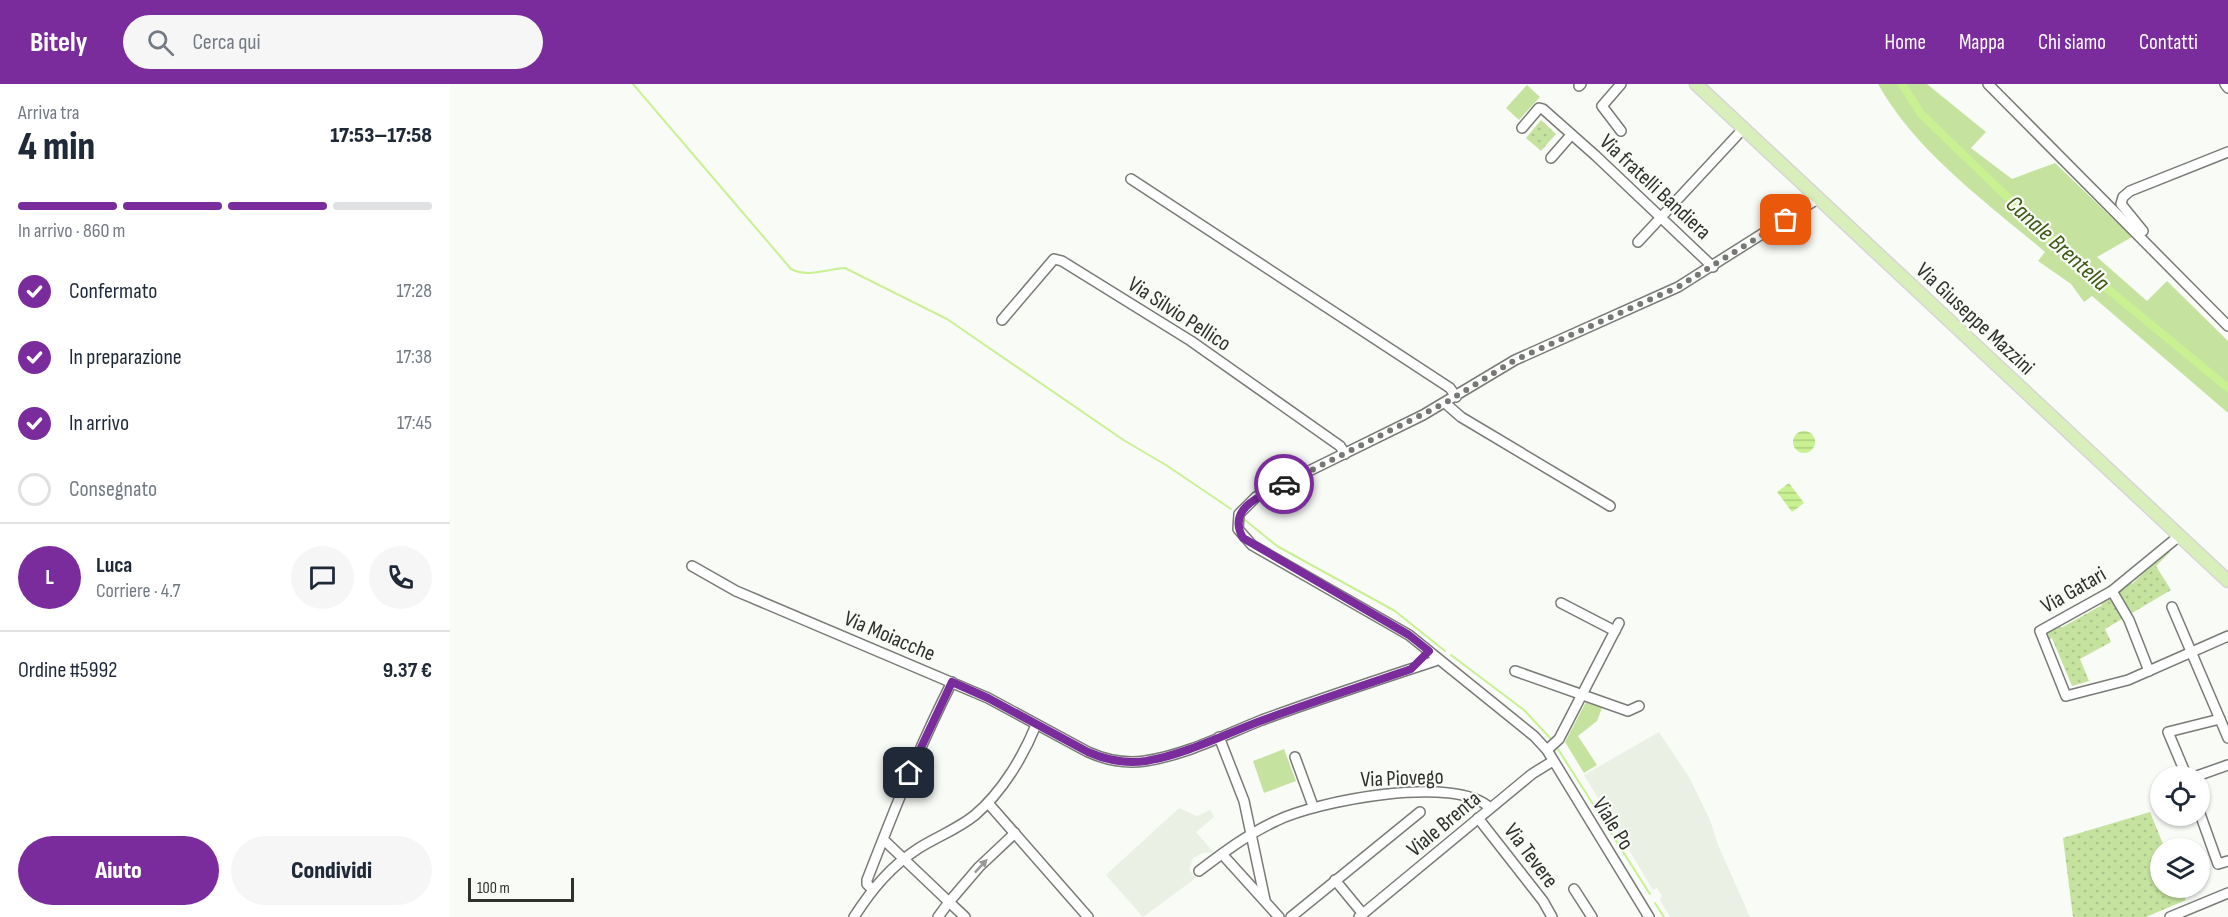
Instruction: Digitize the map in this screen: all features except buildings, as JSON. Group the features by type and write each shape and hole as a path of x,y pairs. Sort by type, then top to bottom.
{"main road":[{"name":"Via Giuseppe Mazzini","path":"1696,84 2228,581"}],"street":[{"path":"1621,131 1602,106 1622,84"},
{"path":"1988,84 2228,326"},
{"path":"2225,84 2228,88"},
{"name":"Via fratelli Bandiera","path":"1522,128 1539,108 1596,156 1713,267"},
{"path":"1638,242 1743,129"},
{"name":"Via fratelli Bandiera","path":"1551,158 1571,135"},
{"path":"2140,236 2143,230 2121,204 2123,197 2130,191 2228,153"},
{"path":"1131,179 1450,388 1456,397"},
{"path":"1437,658 1400,629 1252,545 1238,529 1239,514 1257,497 1445,403 1509,364 1649,302 1713,267 1819,198"},
{"name":"Via Silvio Pellico","path":"1002,320 1054,259 1062,261 1191,341 1340,446 1345,454"},
{"path":"1445,403 1461,417 1610,506"},
{"name":"Via Gatari","path":"2149,671 2128,680 2066,696 2040,631 2113,594 2179,536"},
{"name":"Via Moiacche","path":"692,566 736,591 988,698 1102,758 1126,762 1171,754 1437,658"},
{"path":"2113,594 2129,620 2149,671 2228,636"},
{"path":"1547,750 1559,739 1617,627 1561,603"},
{"path":"2172,607 2228,738"},
{"name":"Via Moiacche","path":"1411,669 1429,651"},
{"name":"Viale Po","path":"1437,658 1516,719 1547,750 1649,917"},
{"path":"1515,671 1628,711 1639,706"},
{"path":"872,889 867,885 867,880 882,838 928,730 952,682"},
{"path":"2183,766 2169,732 2220,719"},
{"path":"854,917 872,889 904,859 963,824 988,803 1017,762 1036,725"},
{"path":"1220,737 1244,801 1265,900"},
{"path":"1295,757 1313,806"},
{"name":"Viale Brenta","path":"1361,916 1478,818 1553,761"},
{"path":"2210,771 2228,765"},
{"name":"Via Piovego","path":"1199,871 1251,833 1313,806 1385,795 1448,793 1469,798 1491,808"},
{"path":"988,803 1088,917"},
{"path":"1291,917 1420,812"},
{"name":"Via Tevere","path":"1478,818 1543,901 1552,917"},
{"path":"2204,826 2218,864 2228,861"},
{"path":"938,917 979,867 1015,833"},
{"path":"886,842 965,917"},
{"path":"1222,854 1279,917"},
{"path":"1335,880 1361,916"},
{"path":"1574,889 1592,917"},
{"path":"2170,917 2228,893"}],"shaded area":[{"path":"1878,84 1927,84 1986,132 1971,148 2012,179 2055,163 2132,237 2097,257 2147,301 2167,281 2228,341 2228,413 2092,296 2084,302 2071,284 2038,261 2045,252 1976,195 1932,154 1894,109"},
{"path":"1527,85 1540,97 1519,120 1506,108"},
{"path":"1541,120 1556,134 1541,151 1526,138"},
{"path":"1804,431 1812,434 1815,442 1812,450 1804,453 1796,450 1793,442 1796,434"},
{"path":"1789,483 1804,503 1792,512 1777,492"},
{"path":"2168,549 2170,552 2156,566 2171,590 2105,629 2111,642 2080,659 2089,681 2072,686 2052,638 2048,640 2044,632 2059,624 2061,628 2102,605 2100,601 2130,581 2132,584"},
{"path":"1586,702 1602,708 1597,721 1578,736 1597,765 1584,773 1565,742"},
{"path":"1659,732 1689,777 1710,820 1718,845 1750,917 1670,917 1660,900 1662,896 1657,888 1653,890 1584,775"},
{"path":"1284,749 1296,781 1264,793 1253,761"},
{"path":"1179,808 1197,816 1210,810 1214,817 1196,832 1213,852 1203,853 1193,858 1189,870 1196,878 1143,917 1106,875"},
{"path":"2150,812 2150,826 2156,826 2161,838 2150,838 2150,898 2185,898 2186,900 2146,917 2073,917 2063,838"}],"waterway":[{"path":"633,84 791,269 811,273 845,268 947,319 1125,441 1166,465 1231,509"},
{"name":"Canale Brentella","path":"1902,84 1921,114 2075,262 2228,388"},
{"path":"1245,520 1277,546 1395,611 1445,651"},
{"path":"1451,655 1524,710 1552,740"},
{"path":"1558,749 1605,823"},
{"path":"1611,833 1650,894"},
{"path":"1655,903 1664,917"}],"way so far":[{"path":"1284,484 1445,403 1515,360 1649,302 1678,287 1786,220"}],"route":[{"path":"909,773 952,682 988,698 1088,752 1102,758 1126,762 1146,761 1189,749 1262,720 1411,669 1419,664 1429,651 1419,642 1243,538 1238,529 1239,514 1242,509 1257,497 1284,484"}]}
